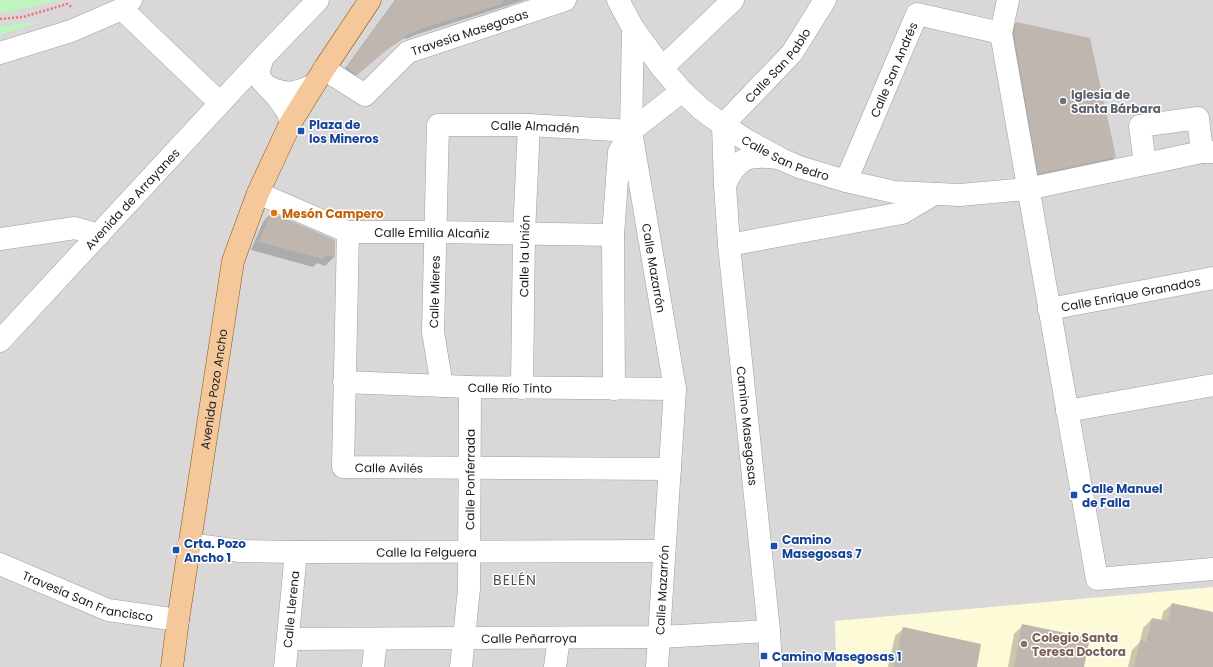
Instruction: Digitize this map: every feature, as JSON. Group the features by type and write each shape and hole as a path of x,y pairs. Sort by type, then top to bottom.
{"main road":[{"name":"Avenida Pozo Ancho","path":"172,667 189,544 233,261 258,194 292,122 319,77 370,0"}],"street":[{"path":"292,122 282,104 261,80 259,75 260,65 263,57 318,0"},
{"name":"Travesía Masegosas","path":"319,77 365,95 408,52 565,0"},
{"name":"Calle San Pedro","path":"618,0 633,28 662,68 682,91 723,125 748,141 781,159 805,169 846,181 894,192 960,195 1028,189 1207,152 1198,118 1140,126 1145,164"},
{"path":"662,68 733,0"},
{"name":"Calle San Pablo","path":"723,125 792,53 825,0"},
{"path":"1008,0 1001,33 1097,579 1213,569"},
{"path":"0,53 71,31 127,5 220,103"},
{"name":"Calle San Andrés","path":"846,181 917,14 1001,33"},
{"name":"Calle Mazarrón","path":"633,28 632,131 675,390 657,667"},
{"name":"Avenida de Arrayanes","path":"0,341 263,57"},
{"path":"268,87 286,93 300,91 319,77"},
{"path":"614,389 614,236 619,152 632,131 682,91"},
{"name":"Calle Almadén","path":"438,125 529,125 632,131"},
{"name":"Calle Mieres","path":"438,125 433,332 442,386"},
{"name":"Calle la Unión","path":"522,388 524,234 529,125"},
{"name":"Camino Masegosas","path":"723,125 729,245 772,667"},
{"path":"725,185 732,169 743,161 761,156 781,159"},
{"name":"Calle Emilia Alcañiz","path":"258,194 348,232 436,232 614,236"},
{"path":"729,245 902,213 934,194"},
{"path":"0,239 76,228 99,235"},
{"name":"Calle Avilés","path":"348,232 343,467 670,469"},
{"name":"Calle Enrique Granados","path":"1049,309 1213,278"},
{"name":"Calle Río Tinto","path":"344,382 470,387 675,390"},
{"path":"1067,410 1213,385"},
{"name":"Calle Ponferrada","path":"461,667 469,589 470,387"},
{"name":"Calle la Felguera","path":"189,544 240,551 296,552 664,551"},
{"name":"Calle Llerena","path":"285,667 296,552"},
{"name":"Travesía San Francisco","path":"0,564 108,610 178,620"},
{"name":"Calle Peñarroya","path":"288,639 660,637 769,631"},
{"path":"555,667 559,638"},
{"path":"373,667 376,639"}],"path":[{"path":"0,19 23,17 67,4 90,23"}],"shaded area":[{"path":"0,0 1213,0 1213,667 0,667"},
{"name":"Colegio Santa Teresa Doctora","path":"1213,587 1213,667 836,667 835,621"}],"green space":[{"path":"0,0 61,0 0,13"},
{"path":"42,21 0,35 0,26"}],"building":[{"path":"396,0 502,0 502,4 422,28 413,33 411,32 390,47 357,75 347,67"},
{"name":"Iglesia de Santa Bárbara","path":"1016,22 1090,38 1116,157 1038,174 1014,33"},
{"path":"271,212 335,240 335,257 325,255 323,259 259,242"},
{"path":"1172,603 1213,612 1213,667 1134,667 1140,640 1146,642 1152,618 1168,621"},
{"path":"1022,624 1090,638 1084,667 1014,667"},
{"path":"903,627 981,644 977,667 894,667"}],"place":[{"name":"Iglesia de Santa Bárbara","path":"1063,101"},
{"name":"Plaza de los Mineros","path":"301,131"},
{"name":"Mesón Campero","path":"274,213"},
{"name":"Calle Manuel de Falla","path":"1074,495"},
{"name":"Camino Masegosas 7","path":"774,546"},
{"name":"Crta. Pozo Ancho 1","path":"176,550"},
{"name":"Colegio Santa Teresa Doctora","path":"1024,644"},
{"name":"Camino Masegosas 1","path":"764,656"}],"district":[{"name":"BELÉN","path":"515,580"}]}
